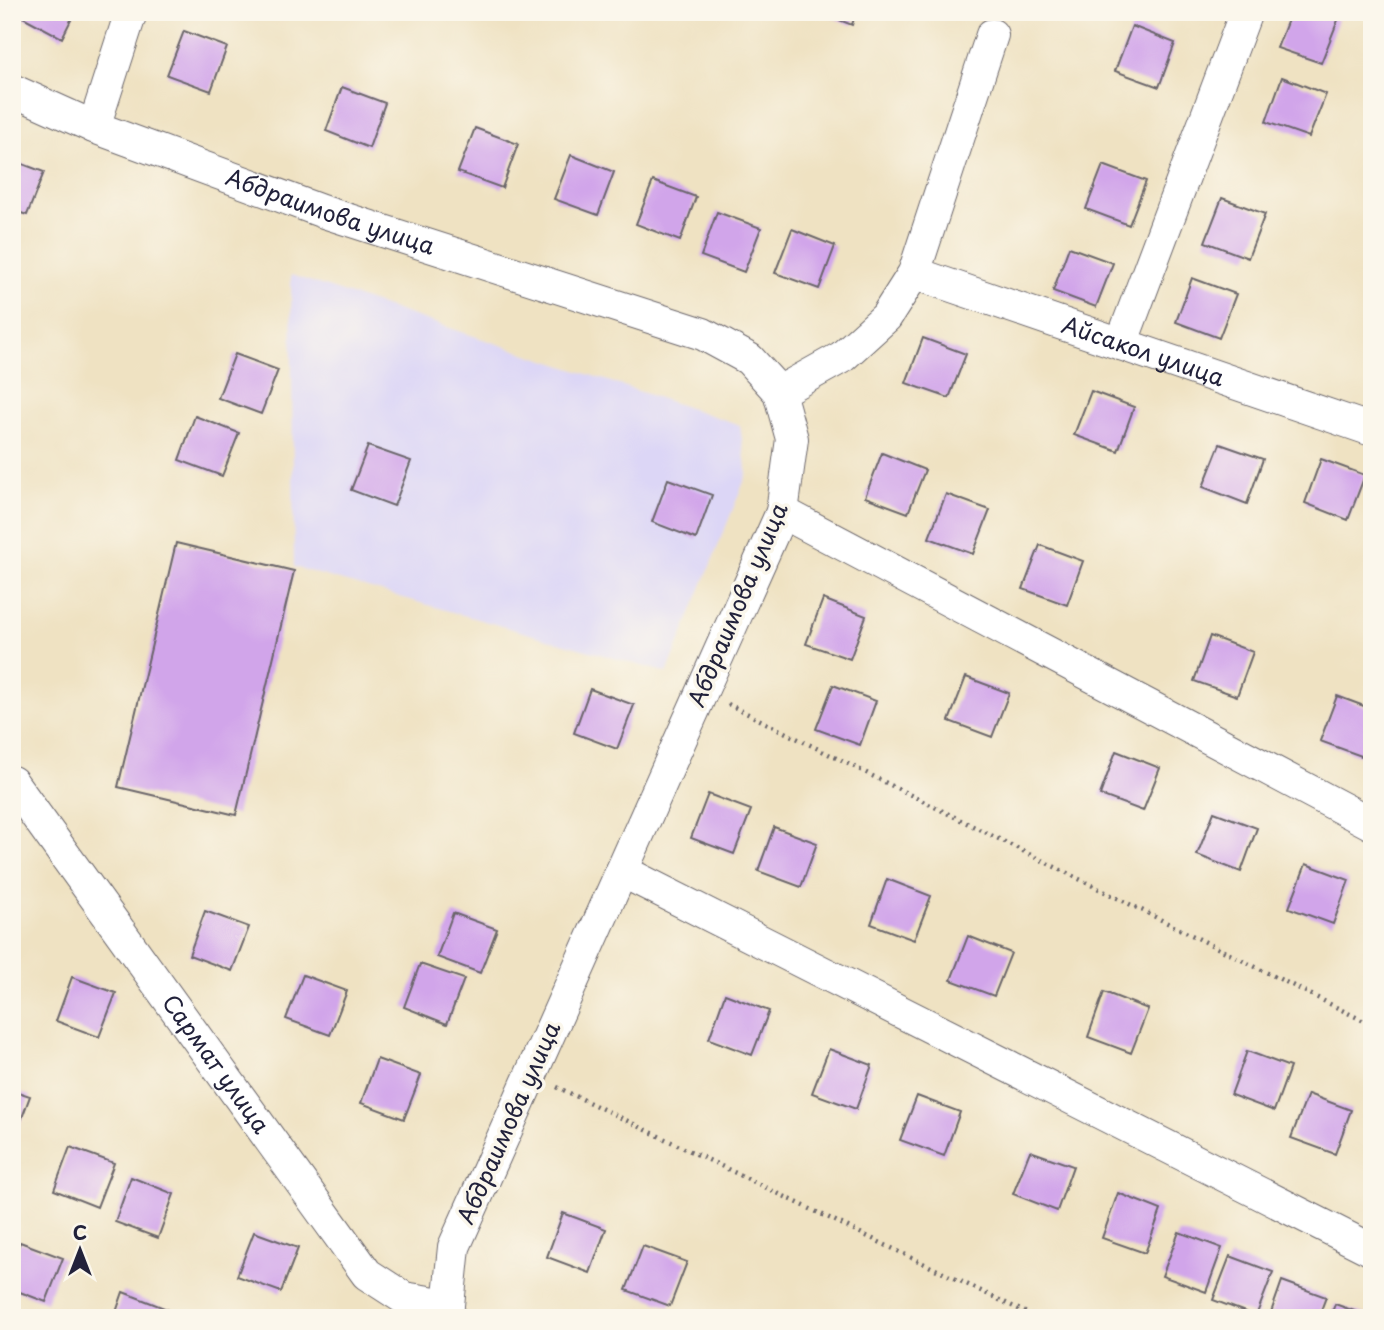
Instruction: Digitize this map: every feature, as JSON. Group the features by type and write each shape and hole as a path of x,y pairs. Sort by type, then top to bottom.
{"street":[{"path":"94,127 131,12"},
{"path":"1121,344 1246,12"},
{"path":"779,392 842,357 886,317 914,274 992,35"},
{"name":"Абдраимова улица","path":"12,90 94,127 321,211 703,334 749,359 779,392 792,439 782,512 454,1247 454,1312"},
{"name":"Айсакол улица","path":"914,274 1372,430"},
{"path":"782,512 1372,824"},
{"name":"Сармат улица","path":"12,782 366,1274 404,1298 454,1312"},
{"path":"622,871 1372,1250"}],"path":[{"path":"702,691 1372,1025"},
{"path":"531,1074 1037,1318"}],"shaded area":[{"path":"291,275 740,425 747,474 667,673 294,567"}],"building":[{"path":"23,12 75,12 62,38 21,16"},
{"path":"819,12 856,12 852,25"},
{"path":"1291,12 1318,12 1338,20 1321,63 1277,48"},
{"path":"1132,26 1175,43 1159,87 1115,71"},
{"path":"184,31 227,47 211,91 167,75"},
{"path":"1282,77 1326,94 1309,137 1266,122"},
{"path":"342,87 385,103 369,148 326,131"},
{"path":"475,128 518,144 502,188 458,172"},
{"path":"571,155 614,172 598,215 554,199"},
{"path":"12,160 44,172 27,215 12,210"},
{"path":"1103,165 1146,181 1129,225 1086,209"},
{"path":"653,181 696,197 680,241 636,224"},
{"path":"1222,198 1265,214 1248,258 1205,242"},
{"path":"717,212 761,228 744,272 701,256"},
{"path":"792,229 835,246 819,289 775,273"},
{"path":"1069,247 1113,263 1096,307 1053,291"},
{"path":"1192,278 1236,294 1219,338 1176,322"},
{"path":"923,338 966,354 949,398 906,383"},
{"path":"235,354 278,370 261,414 218,398"},
{"path":"1091,391 1134,407 1118,451 1074,435"},
{"path":"195,416 239,433 222,476 179,460"},
{"path":"1220,444 1263,459 1247,504 1203,487"},
{"path":"368,446 411,461 394,506 351,490"},
{"path":"882,453 925,470 908,513 865,497"},
{"path":"1321,459 1365,475 1348,520 1305,503"},
{"path":"668,479 712,495 696,539 652,522"},
{"path":"946,494 990,510 973,554 929,538"},
{"path":"176,543 294,571 236,815 118,787"},
{"path":"1040,545 1083,561 1067,605 1023,589"},
{"path":"823,599 866,616 850,659 806,644"},
{"path":"1210,636 1253,652 1237,696 1194,681"},
{"path":"966,677 1009,693 992,737 949,721"},
{"path":"833,685 876,701 860,745 816,729"},
{"path":"590,689 634,705 617,749 574,733"},
{"path":"1337,696 1372,709 1372,736 1364,757 1320,741"},
{"path":"1116,751 1160,768 1143,811 1100,795"},
{"path":"708,794 751,810 734,854 691,838"},
{"path":"1214,812 1257,828 1241,872 1197,855"},
{"path":"774,827 817,843 801,887 758,871"},
{"path":"1306,864 1349,880 1333,924 1289,908"},
{"path":"887,879 931,896 914,940 871,924"},
{"path":"205,911 249,927 232,971 189,955"},
{"path":"453,913 497,929 480,973 437,957"},
{"path":"968,936 1011,953 994,996 951,980"},
{"path":"420,964 464,979 447,1024 404,1007"},
{"path":"303,975 347,991 330,1035 286,1019"},
{"path":"72,977 116,993 99,1037 56,1021"},
{"path":"1104,992 1148,1009 1131,1053 1088,1037"},
{"path":"725,994 769,1011 752,1055 709,1039"},
{"path":"829,1049 872,1065 856,1109 812,1093"},
{"path":"1247,1051 1290,1067 1274,1111 1231,1095"},
{"path":"377,1059 421,1075 404,1119 361,1103"},
{"path":"12,1090 30,1096 13,1142 12,1142"},
{"path":"1308,1094 1351,1110 1335,1154 1291,1138"},
{"path":"917,1096 960,1112 944,1156 900,1140"},
{"path":"70,1147 114,1163 97,1207 54,1190"},
{"path":"1030,1151 1073,1166 1057,1211 1013,1194"},
{"path":"131,1177 174,1194 158,1238 115,1222"},
{"path":"1118,1193 1161,1210 1145,1253 1102,1238"},
{"path":"563,1213 606,1229 590,1273 547,1257"},
{"path":"254,1232 298,1248 281,1292 237,1276"},
{"path":"1179,1232 1222,1248 1206,1292 1162,1276"},
{"path":"20,1242 63,1258 46,1302 12,1289 12,1261"},
{"path":"643,1246 687,1262 670,1306 626,1290"},
{"path":"1230,1256 1273,1272 1256,1316 1213,1300"},
{"path":"1282,1281 1326,1297 1318,1318 1269,1318"},
{"path":"123,1292 167,1309 163,1318 114,1318"},
{"path":"1335,1304 1371,1317 1371,1318 1330,1318"}]}
